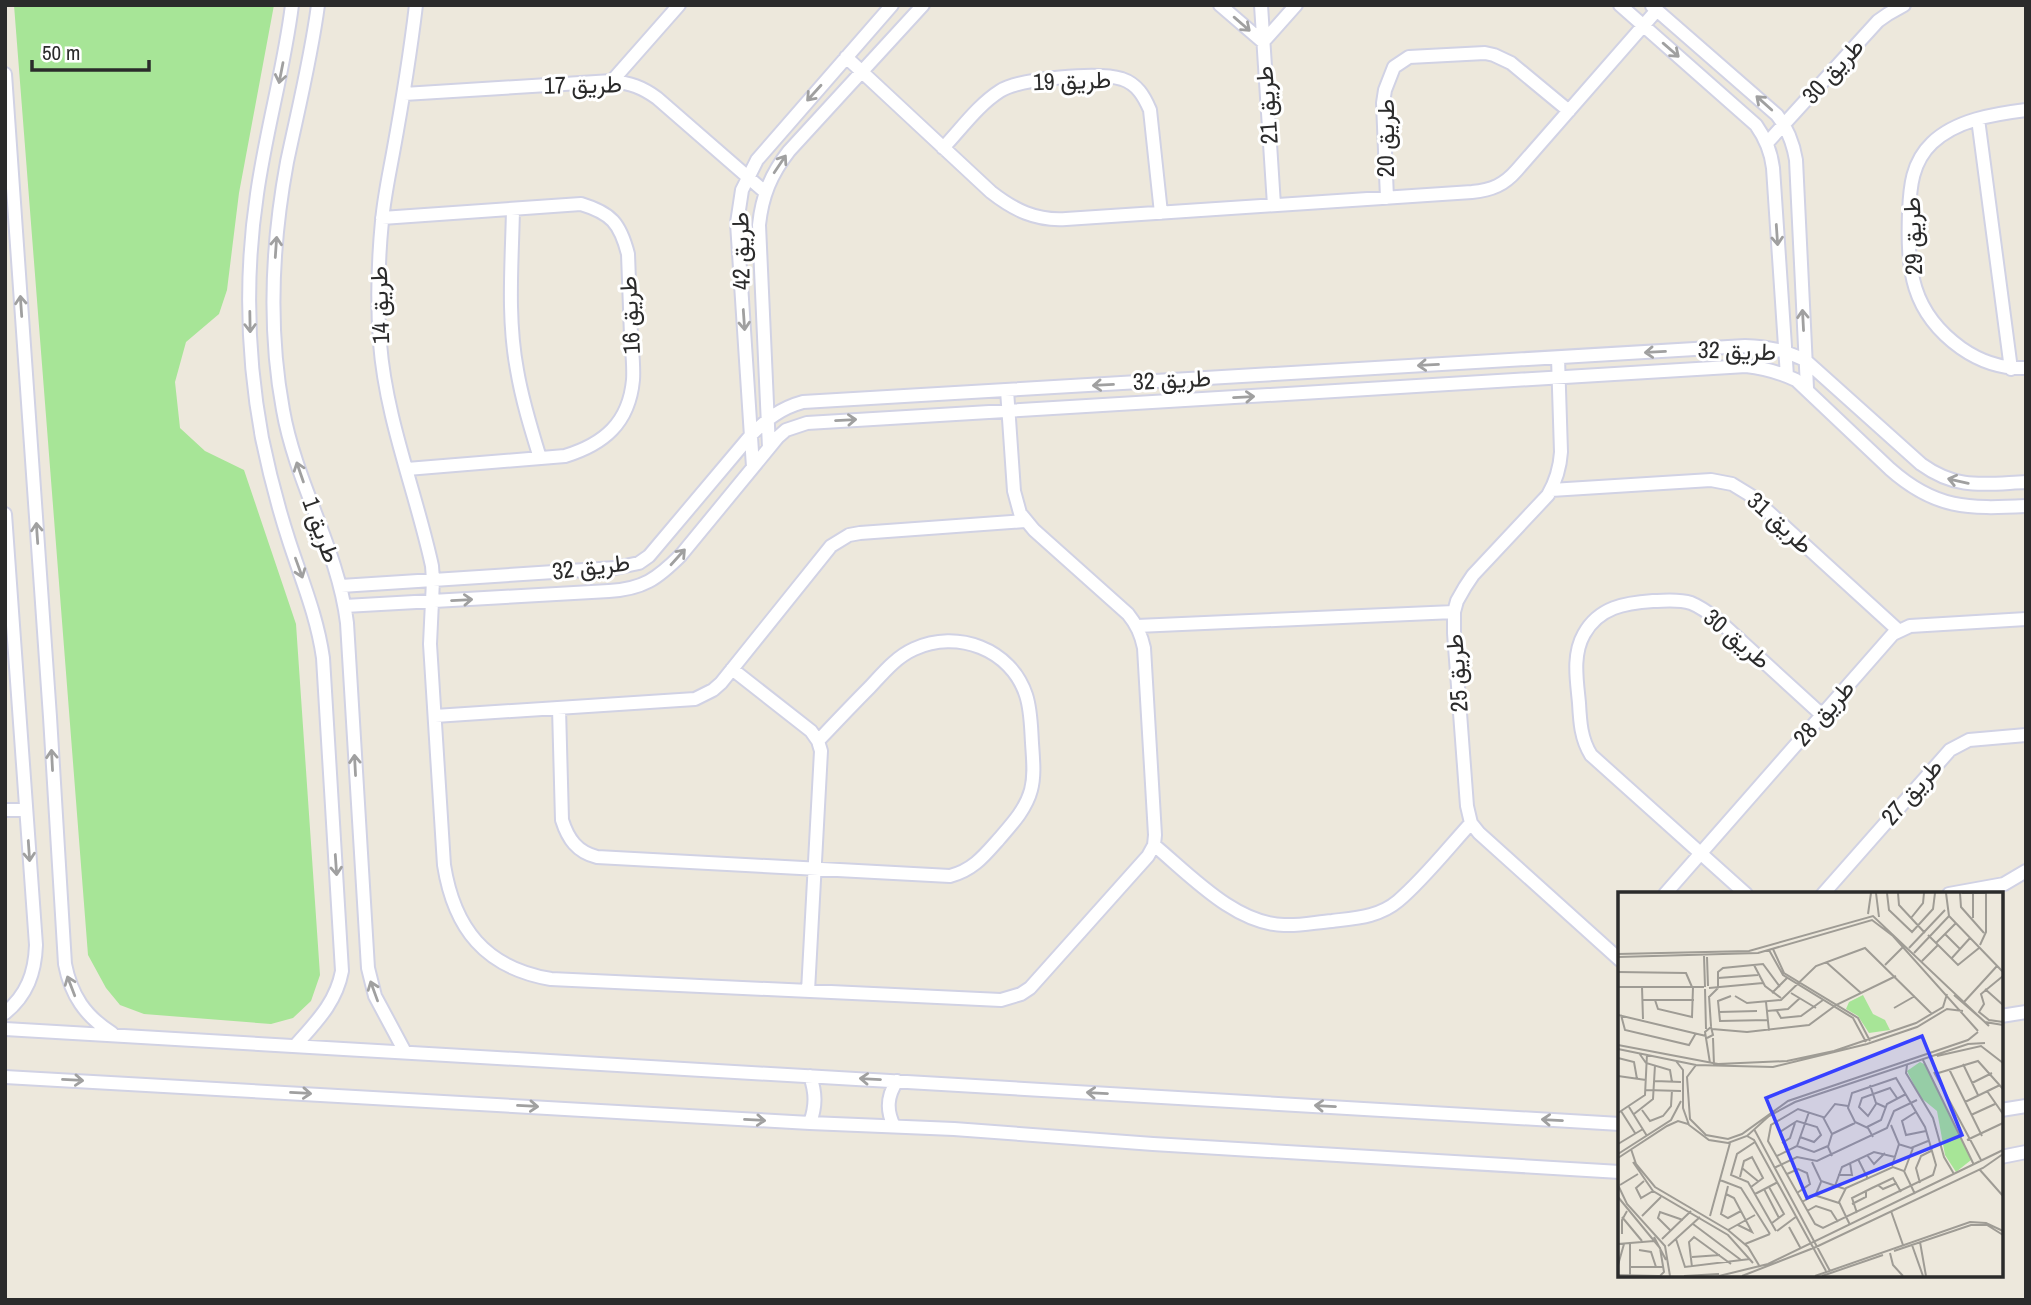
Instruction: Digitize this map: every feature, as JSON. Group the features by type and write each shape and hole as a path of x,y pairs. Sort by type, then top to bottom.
{"street":[{"name":"طريق 1","path":"292,5 257,195 250,263 250,332 256,400 269,472 315,616 323,658 342,971 334,999 295,1046"},
{"name":"طريق 1","path":"318,5 281,200 277,237 274,313 279,381 290,442 341,586 345,606 368,968 375,996 405,1052"},
{"name":"طريق 14","path":"416,5 404,94 382,218 378,303 380,346 395,431 429,552 433,580 430,643 444,865 447,887 455,910 467,931 484,949 503,963 526,973 551,979 991,1000 1010,998 1021,994 1039,979 1148,856 1154,845"},
{"path":"612,81 678,5"},
{"name":"طريق 42","path":"753,467 737,223 748,176 767,146 892,5"},
{"name":"طريق 42","path":"769,448 760,225 765,192 789,151 923,5"},
{"path":"1220,5 1263,43 1296,5"},
{"name":"طريق 21","path":"1261,5 1274,205"},
{"path":"1619,5 1756,124 1767,143 1773,168 1787,376"},
{"name":"طريق 30","path":"1767,143 1878,21 1904,5"},
{"path":"846,57 990,192 1009,206 1031,216 1054,220 1487,191 1499,187 1643,26 1654,8 1766,104 1784,125 1793,144 1807,388"},
{"name":"طريق 20","path":"1387,198 1383,103 1385,90 1394,66 1409,57 1476,53 1494,55 1511,63 1569,111"},
{"path":"5,74 65,964 68,982 76,998 87,1013 116,1035"},
{"name":"طريق 19","path":"943,148 998,92 1011,85 1055,78 1123,79 1135,86 1145,97 1150,110 1161,213"},
{"name":"طريق 17","path":"404,94 612,81 629,83 657,98 765,192"},
{"name":"طريق 29","path":"2026,110 1978,119 1958,127 1930,145 1913,173 1909,224 1913,284 1922,308 1937,328 1973,356 2011,369 2026,368"},
{"path":"1978,119 2011,369"},
{"name":"طريق 16","path":"382,218 580,204 602,211 613,220 624,236 628,254 633,379 629,401 620,421 605,437 586,449 565,456 407,469"},
{"path":"513,209 512,322 515,356 526,412 540,458"},
{"name":"طريق 32","path":"341,586 615,568 639,563 658,547 768,418 789,406 803,402 1745,346 1776,348 1805,360 1935,474 1968,484 2026,482"},
{"name":"طريق 25","path":"1471,822 1466,794 1454,612 1457,601 1473,575 1551,490 1560,467 1561,452 1558,358"},
{"name":"طريق 32","path":"345,606 630,590 650,582 681,555 786,430 807,423 1558,377 1746,366 1763,368 1787,376 1807,388 1890,469 1920,492 1974,508 2026,506"},
{"path":"1007,390 1014,491 1020,513 1025,521 1128,614 1141,635 1145,660 1154,845 1237,911 1254,919 1286,925 1364,918 1386,909 1410,889 1471,822 1479,833 1617,953"},
{"name":"طريق 31","path":"1551,490 1711,480 1732,484 1750,495 1899,631"},
{"path":"5,514 36,945 35,965 28,986 16,1004 5,1013"},
{"path":"435,716 695,699 713,691 824,554 839,540 860,533 1025,521"},
{"name":"طريق 30","path":"1744,892 1598,763 1585,746 1580,725 1576,670 1577,655 1584,633 1601,614 1615,607 1670,600 1692,604 1718,620 1822,715"},
{"path":"1137,626 1454,612"},
{"path":"1899,631 1910,626 2026,619"},
{"name":"طريق 28","path":"1667,892 1888,639 1899,631"},
{"path":"559,708 562,820 567,835 576,847 589,855 939,877 964,873 977,864 1022,811 1031,792 1034,766 1029,709 1020,682 1001,658 985,648 967,643 930,643 911,650 892,664 818,741"},
{"path":"732,669 811,731 818,741 820,762 808,991"},
{"name":"طريق 27","path":"1825,892 1950,750 1969,740 2026,736"},
{"path":"5,810 26,810"},
{"path":"1960,892 2004,884 2026,871"},
{"path":"2003,1016 2026,1012"},
{"path":"5,1030 1618,1124"},
{"path":"810,1076 814,1085 815,1104 810,1123"},
{"path":"5,1077 894,1126 1618,1172"},
{"path":"894,1126 888,1108 889,1098 897,1081"},
{"path":"2003,1110 2026,1106"},
{"path":"2003,1157 2026,1152"}],"green space":[{"path":"14,5 274,5 239,193 227,290 219,314 186,342 175,382 180,428 205,451 244,470 296,624 320,975 311,1001 293,1018 271,1024 144,1014 120,1005 106,988 88,955"}]}
